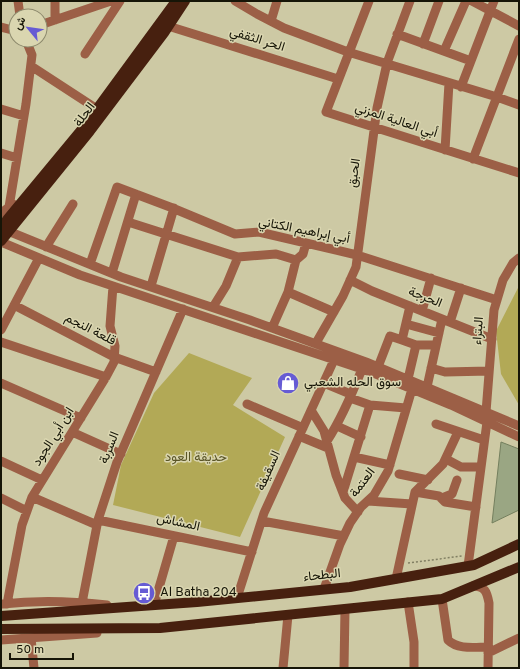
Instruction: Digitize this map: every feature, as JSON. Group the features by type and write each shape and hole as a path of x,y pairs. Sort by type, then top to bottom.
{"main road":[{"name":"الحلة","path":"1,241 4,229 35,187 97,109 176,1"},
{"name":"الحلة","path":"4,229 90,131 185,1"},
{"name":"البطحاء","path":"6,616 154,605 350,587 469,561 474,565 519,544"},
{"path":"1,629 160,628 442,599 519,567"}],"street":[{"path":"55,1 55,20"},
{"path":"48,22 100,3 111,1"},
{"path":"85,54 120,1"},
{"path":"235,1 284,28 348,52 519,105"},
{"path":"271,21 277,1"},
{"name":"أبي العالية المزني","path":"369,1 326,112 519,173"},
{"name":"الحبق","path":"316,343 334,312 356,268 375,127 386,63 410,1"},
{"path":"423,44 439,1"},
{"path":"444,52 466,1"},
{"path":"472,1 519,26"},
{"path":"461,87 494,1"},
{"name":"الحر الثقفي","path":"168,26 338,79"},
{"path":"398,34 471,61"},
{"path":"473,159 519,39"},
{"path":"9,207 24,116 32,55 29,48"},
{"path":"30,66 97,109"},
{"path":"445,150 449,83"},
{"path":"1,109 24,116"},
{"path":"1,153 17,158"},
{"path":"1,212 35,187"},
{"name":"أبي إبراهيم الكتاني","path":"90,264 117,187 174,208 235,234 259,232 357,255 497,300"},
{"path":"112,273 136,194"},
{"path":"46,247 73,204"},
{"path":"151,286 174,208"},
{"path":"128,222 238,257 276,254 296,260"},
{"path":"4,229 112,273 316,343 408,379 519,426"},
{"path":"1,241 80,275 362,369 412,389 519,437"},
{"path":"272,328 288,292 296,260 303,254 306,243"},
{"path":"213,307 226,286 238,257"},
{"path":"1,330 39,258"},
{"name":"البتراء","path":"486,412 494,310 503,280 513,263 519,258"},
{"path":"422,311 431,278"},
{"name":"الحرجة","path":"350,280 372,291 492,339"},
{"name":"ابن أبي الجود","path":"4,604 22,525 32,497 114,362 115,346 110,326 113,286"},
{"path":"427,387 439,333 461,288"},
{"path":"288,292 334,312"},
{"name":"قلعة النجم","path":"14,305 114,357 156,372"},
{"path":"402,340 410,306"},
{"name":"السربة","path":"82,603 97,523 121,454 183,309"},
{"path":"406,324 439,333"},
{"path":"378,367 390,336 416,345 436,345"},
{"path":"1,342 106,377"},
{"path":"408,379 416,345"},
{"name":"السقيفة","path":"237,598 262,520 334,360"},
{"path":"431,368 445,372 489,371"},
{"path":"328,444 362,369"},
{"path":"1,383 81,418"},
{"path":"324,383 348,393 350,398 370,405 406,408"},
{"name":"العتمة","path":"324,589 350,523 374,495 388,470 412,389"},
{"path":"247,404 328,444"},
{"path":"343,492 370,405"},
{"path":"311,410 324,430 336,475 345,498 358,512"},
{"path":"469,561 487,422"},
{"path":"436,424 484,440"},
{"path":"337,426 361,437"},
{"path":"72,432 121,454"},
{"path":"396,578 415,492 443,464 458,432"},
{"path":"354,457 390,465"},
{"path":"446,459 461,467 481,467"},
{"path":"1,461 42,480"},
{"path":"399,474 428,480"},
{"path":"442,498 452,494 457,480"},
{"path":"415,492 439,496 445,502 476,507"},
{"name":"المشاش","path":"32,497 97,523 174,536 252,552"},
{"path":"1,498 27,510"},
{"path":"368,501 412,504"},
{"path":"262,520 344,536"},
{"path":"154,605 174,536"},
{"path":"473,586 479,586 484,589 487,593 489,603 488,668"},
{"path":"442,599 448,640 453,644 488,650 519,638"},
{"name":"البطحاء","path":"4,604 44,602 82,603 122,607"},
{"path":"408,602 414,642 414,668"},
{"path":"344,668 345,609"},
{"path":"283,668 288,615"},
{"path":"1,640 160,628"},
{"path":"31,638 34,668"}],"path":[{"path":"399,564 469,561"}],"green space":[{"path":"519,286 519,405 501,374 496,331"},
{"name":"حديقة العود","path":"189,353 252,378 233,405 285,437 240,537 113,505 121,465 154,393"}],"building":[{"path":"501,442 519,449 519,510 492,523"}],"place":[{"name":"سوق الحله الشعبي","path":"288,383"},
{"name":"Al Batha 204","path":"144,593"}]}
